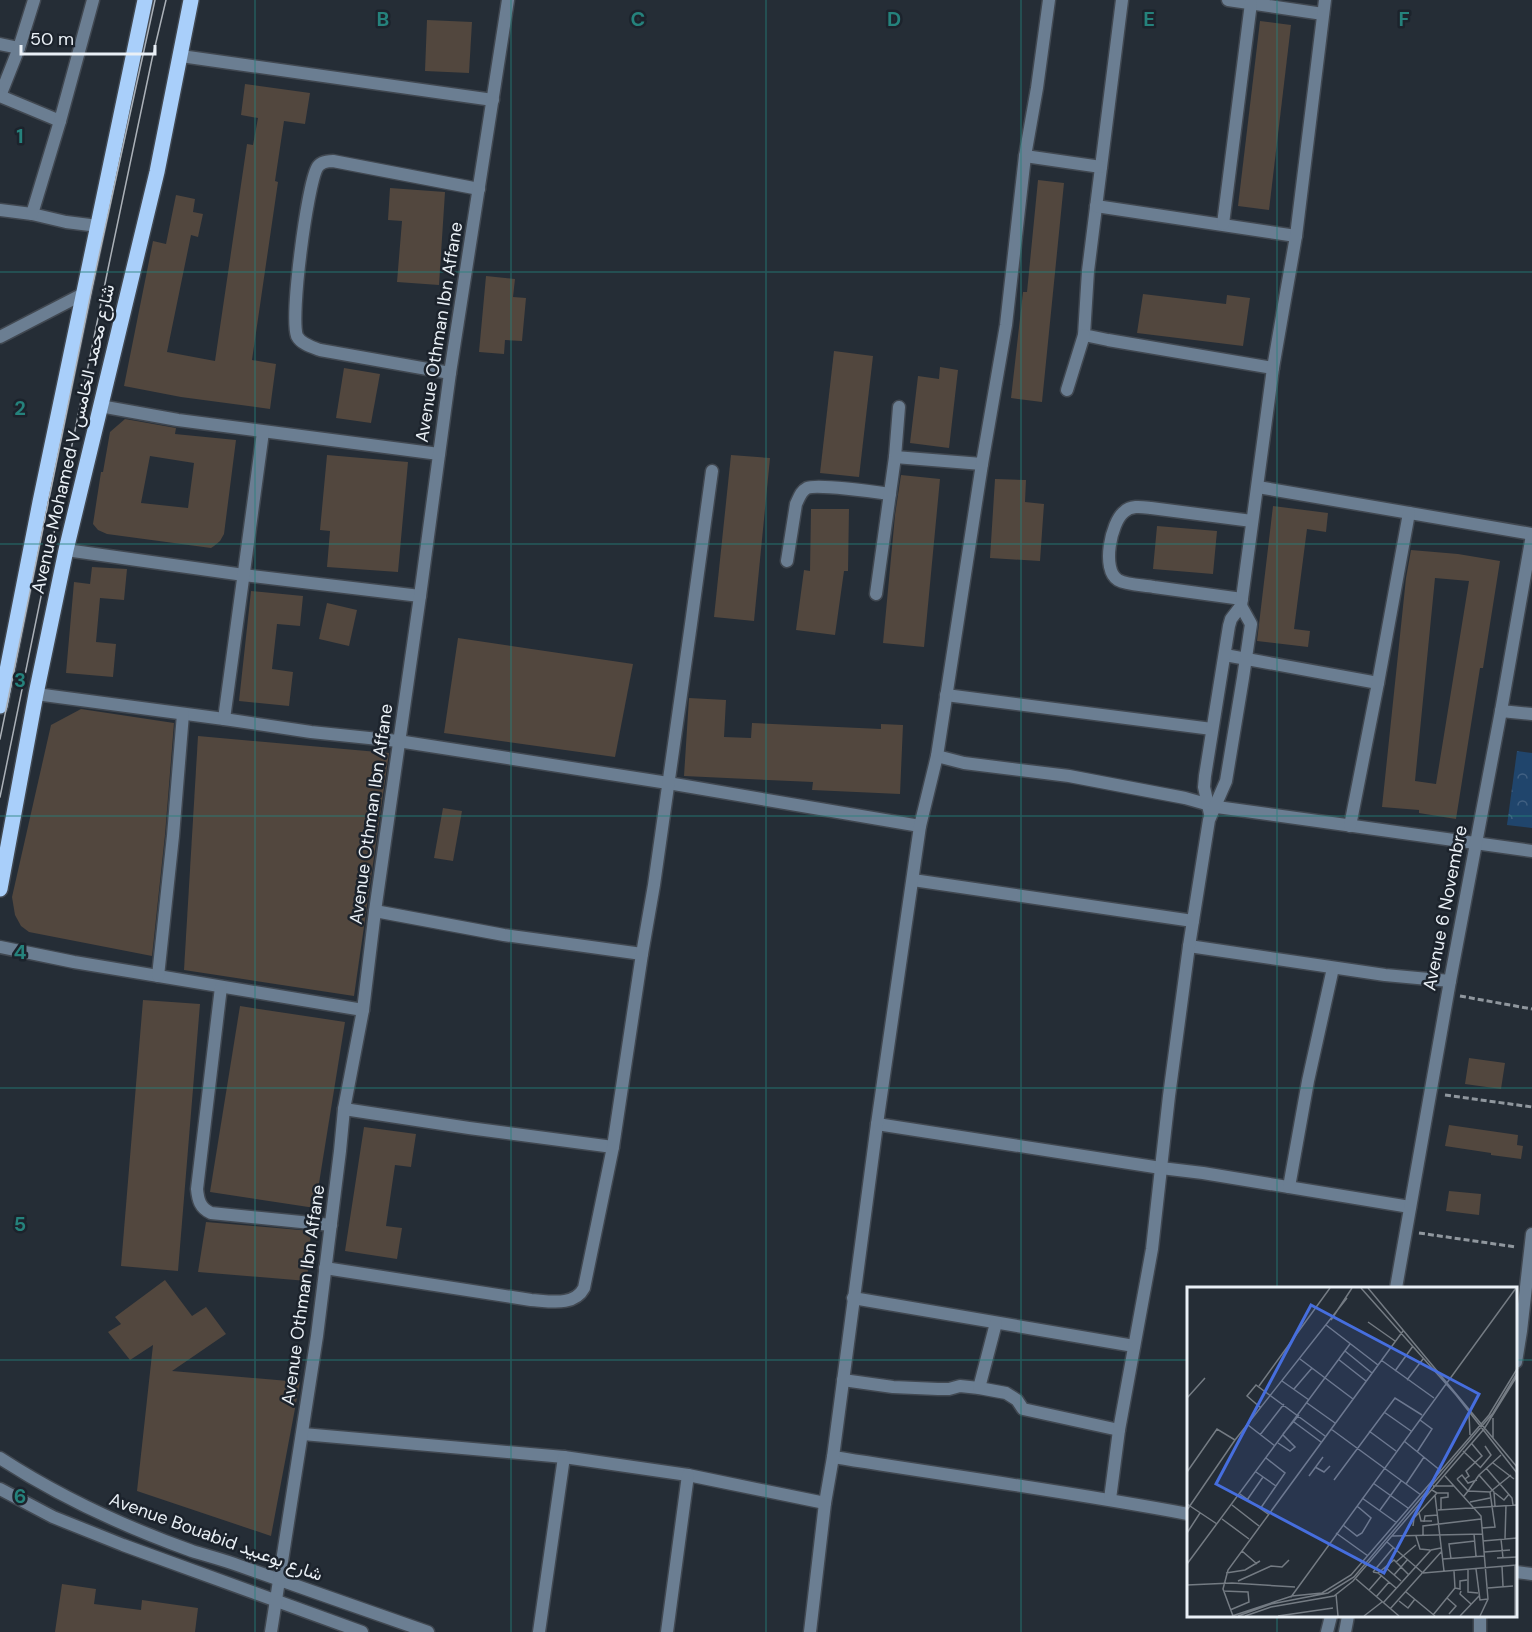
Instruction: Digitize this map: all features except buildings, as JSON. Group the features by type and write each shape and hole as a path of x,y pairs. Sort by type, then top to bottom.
{"main road":[{"name":"Avenue Mohamed V شارع محمد الخامس","path":"0,706 35,525 145,0"},
{"name":"Avenue Mohamed V شارع محمد الخامس","path":"0,889 36,694 66,550 156,172 191,0"}],"street":[{"path":"34,0 19,48 0,96 60,121"},
{"path":"32,214 93,0"},
{"name":"Avenue Othman Ibn Affane","path":"271,1632 303,1434 326,1268 344,1109 363,1010 450,373 508,0"},
{"path":"810,1632 825,1503 920,826 937,756 1006,325 1025,156 1049,0"},
{"path":"1067,390 1084,335 1088,271 1122,0"},
{"path":"1228,0 1323,14"},
{"path":"1211,809 1204,787 1212,729 1229,626 1241,602 1273,368 1296,236 1325,0"},
{"path":"1223,224 1251,3"},
{"path":"0,44 19,48"},
{"path":"181,56 493,100"},
{"path":"1025,156 1101,167"},
{"path":"450,373 320,350 300,340 296,315 308,198 317,168 323,162 333,160 479,189"},
{"path":"1096,206 1296,236"},
{"path":"0,210 98,226"},
{"path":"0,337 84,294"},
{"path":"1084,335 1273,368"},
{"path":"100,406 178,420 439,454"},
{"path":"876,594 895,457 899,407"},
{"path":"224,719 263,432"},
{"path":"895,457 982,464"},
{"path":"326,1268 531,1300 564,1302 581,1294 584,1288 613,1147 654,885 711,471"},
{"path":"787,561 796,504 800,495 807,489 819,487 890,494"},
{"path":"1257,487 1532,534"},
{"path":"1241,602 1119,580 1110,571 1109,551 1112,534 1118,520 1125,511 1135,507 1252,521"},
{"path":"1350,826 1408,513"},
{"name":"Avenue 6 Novembre","path":"1396,1287 1447,994 1532,534"},
{"path":"66,550 244,575 420,596"},
{"path":"1110,1499 1119,1430 1152,1249 1189,946 1211,809 1224,787 1228,771 1251,624 1241,602"},
{"path":"1225,655 1378,683"},
{"path":"36,694 310,732 399,741 668,783 920,826"},
{"path":"946,695 1212,729"},
{"path":"1501,711 1532,714"},
{"path":"158,976 183,714"},
{"path":"937,756 964,763 1069,776 1185,798 1211,809 1532,851"},
{"path":"913,880 1193,921"},
{"path":"375,911 504,935 642,954"},
{"path":"1189,946 1333,968 1450,981"},
{"path":"0,947 74,963 363,1010"},
{"path":"1288,1187 1333,968"},
{"path":"221,987 197,1189 200,1203 206,1211 211,1213 331,1225"},
{"path":"344,1109 613,1147"},
{"path":"877,1124 1410,1207"},
{"path":"1517,1352 1532,1234"},
{"path":"853,1298 1134,1346"},
{"path":"979,1388 996,1323"},
{"path":"843,1380 893,1387 979,1388 1006,1393 1017,1400 1023,1409 1119,1430"},
{"path":"303,1434 564,1457 688,1475 825,1503"},
{"path":"539,1632 564,1457"},
{"path":"833,1457 1110,1499 1187,1514"},
{"name":"Avenue Bouabid شارع بوعبيد","path":"0,1458 48,1487 113,1520 193,1551 428,1632"},
{"path":"667,1632 688,1475"},
{"path":"0,1489 53,1516 123,1545 362,1632"},
{"path":"1517,1572 1532,1574"},
{"path":"1327,1632 1331,1617"},
{"path":"1346,1632 1348,1617"}],"path":[{"path":"1447,994 1532,1009"},
{"path":"1430,1093 1532,1107"},
{"path":"1406,1232 1530,1249"}],"green space":[{"path":"1517,751 1532,753 1532,828 1507,825"}],"tram line":[{"path":"0,739 92,288 155,0"},
{"path":"0,797 108,269 166,0"}]}
